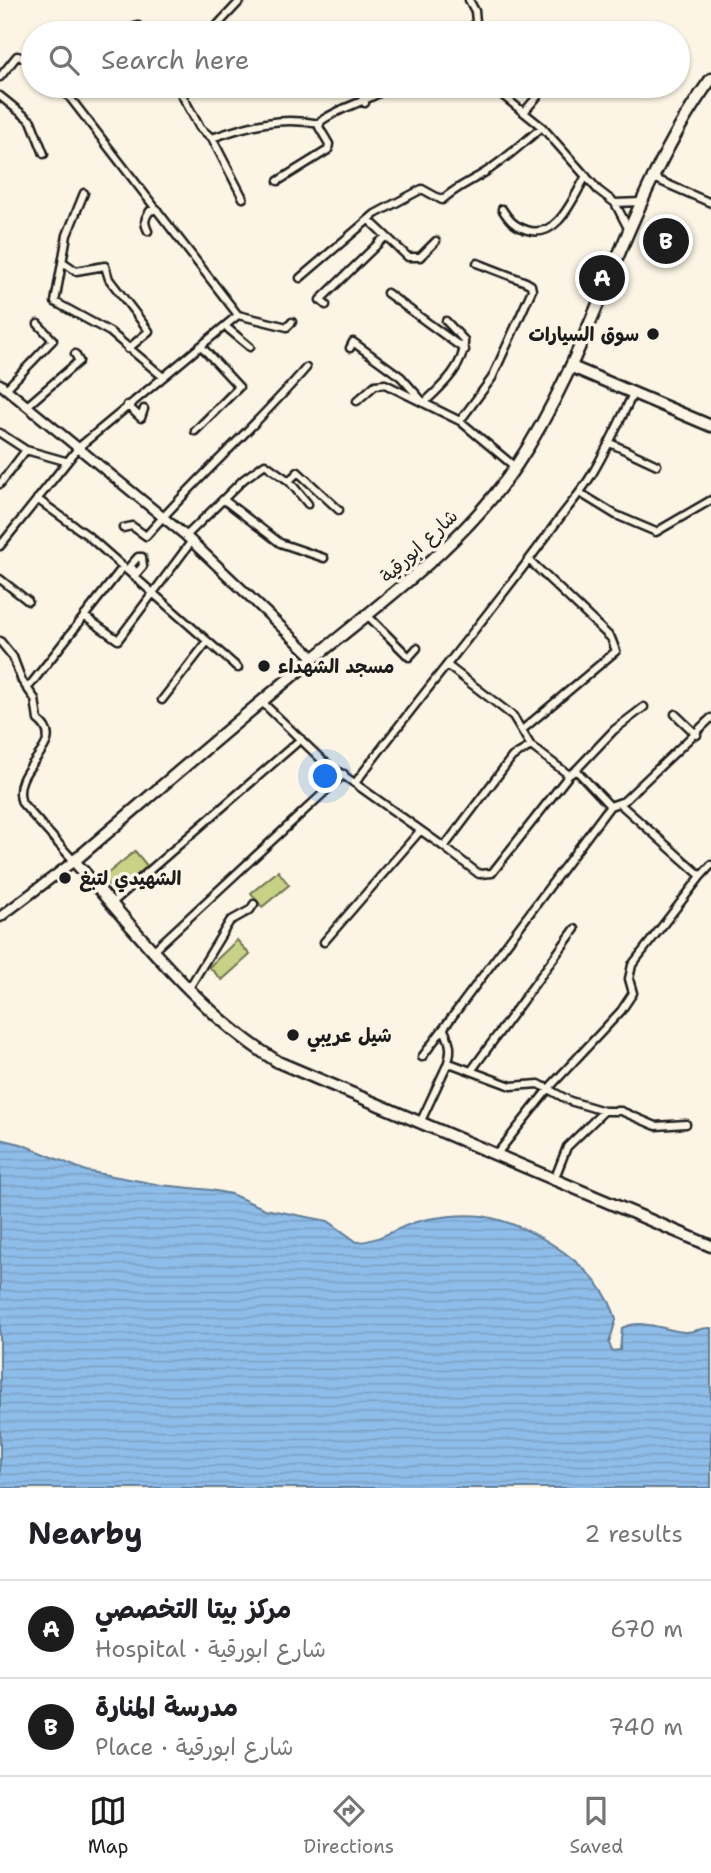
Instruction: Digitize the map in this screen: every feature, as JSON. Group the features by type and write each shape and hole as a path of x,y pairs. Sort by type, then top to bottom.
{"main road":[{"name":"شارع ابورقية","path":"0,917 74,861 314,658 368,616 458,536 515,467 572,367 651,177 670,139 711,79"},
{"path":"572,367 711,426"},
{"path":"3,387 189,539 314,658"},
{"path":"74,861 188,988 233,1031 278,1062 711,1246"}],"street":[{"path":"221,21 241,0"},
{"path":"469,0 475,21"},
{"path":"0,77 17,56 21,57"},
{"path":"0,96 31,121 44,154"},
{"path":"70,98 238,315 287,327 292,322"},
{"path":"184,98 200,128 212,138 243,198"},
{"path":"363,98 365,103"},
{"path":"212,138 251,124 284,119 320,124 334,112 373,98"},
{"path":"507,98 542,127 586,176 615,203 629,230"},
{"path":"525,111 536,98"},
{"path":"278,181 328,150 329,144 320,124"},
{"path":"300,278 369,220 422,189 442,200 455,188 495,165 542,127"},
{"path":"502,209 516,226 541,234 547,232 569,206 586,176"},
{"path":"651,177 711,203"},
{"path":"84,193 67,236 55,302 110,332 162,376"},
{"path":"615,203 640,202"},
{"path":"148,231 144,224 146,216 149,211 157,209"},
{"path":"369,220 403,255 414,259 426,253 436,241"},
{"path":"326,304 320,300 385,237"},
{"path":"63,262 76,271 106,266 109,279 149,331 128,349"},
{"path":"460,421 492,378 532,290 531,285 526,282 477,263"},
{"path":"387,293 465,350"},
{"path":"0,546 65,461 79,447 238,315"},
{"path":"424,403 440,388 465,350 464,340 446,321"},
{"path":"3,387 53,340 38,324"},
{"path":"226,327 250,347"},
{"path":"350,348 353,342 401,377 424,403"},
{"path":"195,431 239,387 201,346"},
{"path":"27,406 79,361 75,354"},
{"path":"123,528 132,526 146,536 306,368"},
{"path":"357,401 380,382 460,421 515,467"},
{"path":"356,782 580,493 610,443 633,394"},
{"path":"127,405 141,418 144,409"},
{"path":"0,433 26,450 65,461"},
{"path":"610,443 657,465"},
{"path":"0,484 26,450"},
{"path":"84,616 118,640 189,539 224,500 265,464 289,481 308,504"},
{"path":"289,481 298,471 339,510"},
{"path":"580,493 616,515 656,532 711,500"},
{"path":"37,499 87,535 135,575 237,668"},
{"path":"224,500 280,543 324,558"},
{"path":"522,730 615,651 611,638 529,560"},
{"path":"27,689 123,567"},
{"path":"0,579 28,601"},
{"path":"368,616 410,657 417,648"},
{"path":"0,641 13,657 27,689 35,699 38,720 49,734 48,744 19,782 18,792 22,803 74,861"},
{"path":"162,700 207,642"},
{"path":"448,666 513,716 531,746 569,775"},
{"path":"262,702 344,774 479,874 488,875 528,830 569,775 614,730 645,707"},
{"path":"675,714 696,735"},
{"path":"422,1057 610,806 620,804 711,719"},
{"path":"112,903 301,739"},
{"path":"444,847 512,757 531,746"},
{"path":"576,770 610,806"},
{"path":"154,950 344,774"},
{"path":"620,804 701,876"},
{"path":"324,942 420,831"},
{"path":"496,1155 549,1088 621,1011 633,993 629,979 632,965 711,865"},
{"path":"188,988 230,921 254,904"},
{"path":"471,1071 575,929"},
{"path":"420,1123 451,1053 450,1040 444,1030"},
{"path":"447,1065 458,1065 511,1086 529,1083 549,1088 570,1101 604,1111 621,1111 656,1126 686,1124"},
{"path":"554,1180 567,1147 604,1111"}],"green space":[{"path":"135,851 148,867 117,894 102,878"},
{"path":"278,871 289,885 262,907 251,893"},
{"path":"237,940 250,955 222,980 209,967"}],"water":[{"path":"0,1139 21,1144 86,1171 231,1194 265,1209 328,1221 357,1242 375,1239 419,1221 455,1216 482,1216 522,1228 563,1252 597,1283 609,1301 616,1320 609,1343 612,1351 620,1350 622,1328 630,1325 645,1324 684,1332 711,1328 711,1488 0,1488"}],"place":[{"name":"مدرسة المنارة","path":"666,241"},
{"name":"مركز بيتا التخصصي","path":"602,278"},
{"name":"سوق السيارات","path":"653,334"},
{"name":"مسجد الشهداء","path":"264,666"},
{"name":"الشهيدي لتبغ","path":"65,878"},
{"name":"شيل عريبي","path":"293,1035"}]}
